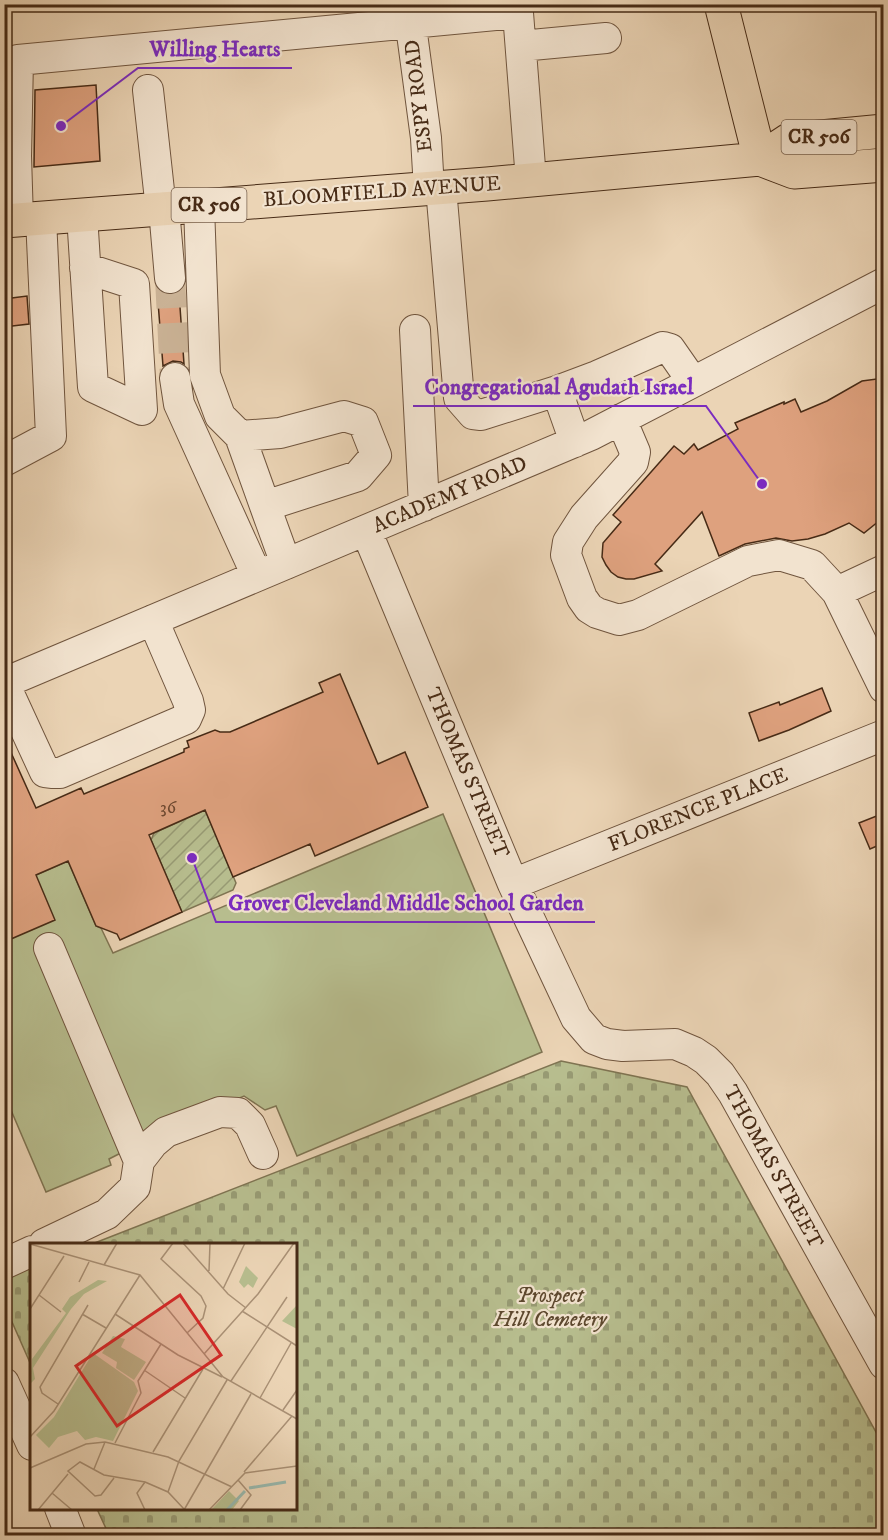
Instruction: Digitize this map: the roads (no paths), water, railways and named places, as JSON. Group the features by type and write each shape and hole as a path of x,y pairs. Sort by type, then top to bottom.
{"main road":[{"path":"720,4 760,159"},
{"name":"BLOOMFIELD AVENUE","path":"760,159 789,140 884,131"},
{"name":"BLOOMFIELD AVENUE","path":"21,220 435,188 760,159 794,172 884,165"}],"street":[{"path":"4,461 51,436 21,220 15,156 18,60 410,14 518,14 531,180"},
{"name":"ESPY ROAD","path":"410,14 435,188 459,398 473,414 481,415 557,391"},
{"path":"521,46 606,38"},
{"path":"148,90 170,278"},
{"path":"198,206 205,375 220,416 240,436 286,564"},
{"path":"82,215 85,268"},
{"name":"ACADEMY ROAD","path":"4,683 575,442 884,283"},
{"path":"415,330 424,506"},
{"path":"575,442 557,391 663,346 670,349 693,382"},
{"path":"603,373 623,418 634,452 633,462 584,517 568,542 566,555 582,598 589,608 619,620 638,615 748,561 779,555 812,565 837,592 884,688"},
{"path":"175,378 179,404 257,576"},
{"path":"240,436 280,433 344,416 363,422 376,455"},
{"path":"376,455 421,459"},
{"path":"266,506 358,476 376,455"},
{"name":"THOMAS STREET","path":"366,530 513,884 576,1018 594,1039 607,1044 623,1046 675,1044 694,1052 720,1074 734,1093 884,1364"},
{"path":"837,592 884,570"},
{"path":"4,683 45,772 60,773 186,719 190,710 188,701 153,620"},
{"name":"FLORENCE PLACE","path":"513,884 884,735"},
{"path":"49,948 139,1161"},
{"path":"48,1243 107,1214 135,1187 139,1161 153,1143 166,1132 220,1112 238,1113 250,1125 263,1154"},
{"path":"4,1264 30,1252"},
{"path":"4,1383 30,1441"},
{"path":"60,1510 71,1536"}],"tunnel":[{"path":"170,278 175,378"}],"place":[{"name":"Willing Hearts","path":"61,126"},
{"name":"Congregational Agudath Israel","path":"762,484"},
{"name":"Grover Cleveland Middle School Garden","path":"192,858"}],"park label":[{"name":"Prospect Hill Cemetery","path":"550,1308"}]}
